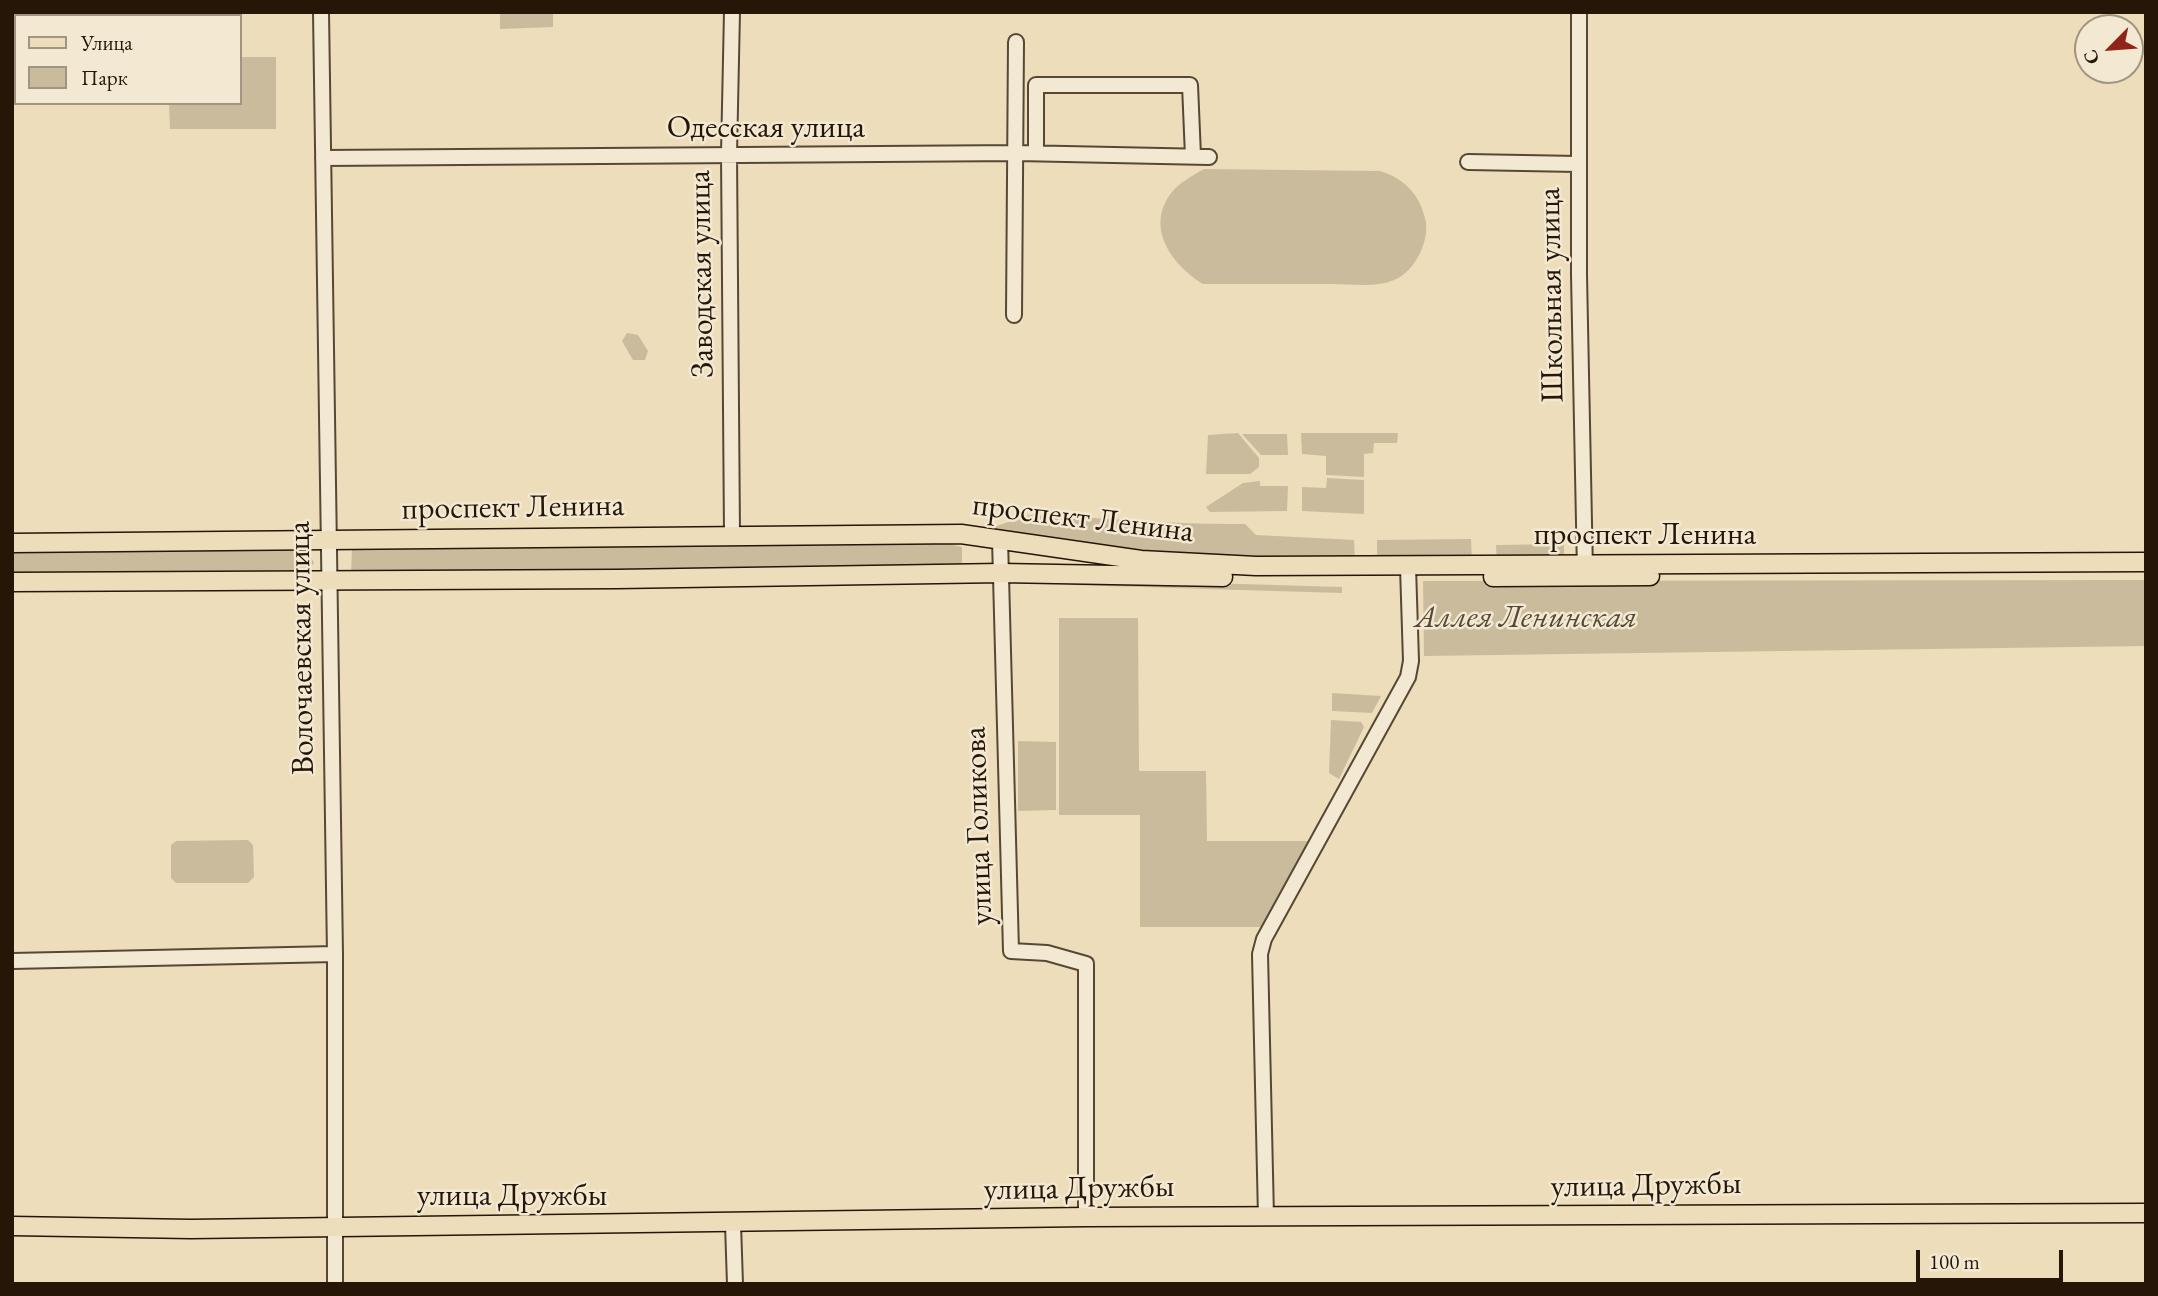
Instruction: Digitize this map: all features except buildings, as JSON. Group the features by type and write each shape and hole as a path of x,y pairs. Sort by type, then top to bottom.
{"main road":[{"name":"проспект Ленина","path":"12,543 943,533 1000,538 1175,564 1408,573"},
{"name":"проспект Ленина","path":"12,582 617,579 1001,573 1408,573 2146,562"},
{"name":"проспект Ленина","path":"1585,570 2146,573"},
{"name":"улица Дружбы","path":"12,1226 191,1229 733,1224 1086,1217 2146,1213"}],"street":[{"name":"Волочаевская улица","path":"321,12 335,954 335,1284"},
{"name":"Заводская улица","path":"732,12 729,154 732,534"},
{"name":"Школьная улица","path":"1579,12 1578,164 1585,570"},
{"path":"1014,315 1018,153 1016,42"},
{"path":"1036,153 1036,85 1190,85 1193,156"},
{"name":"Одесская улица","path":"323,158 1018,153 1209,157"},
{"path":"1468,162 1578,164"},
{"name":"улица Голикова","path":"1000,538 1011,951 1047,953 1086,964 1086,1217"},
{"path":"1266,1217 1260,954 1264,939 1408,677 1411,661 1408,573"},
{"path":"12,961 335,954"},
{"path":"733,1224 735,1284"}],"green space":[{"path":"500,12 553,12 553,27 500,29"},
{"path":"242,57 276,57 276,129 170,129 169,105 242,105"},
{"path":"1204,169 1380,171 1403,182 1419,201 1426,226 1420,254 1402,276 1379,284 1203,284 1181,267 1172,256 1161,231 1161,218 1164,205 1172,192 1182,182"},
{"path":"627,333 638,335 648,351 645,360 633,360 622,341"},
{"path":"1238,433 1259,458 1259,467 1250,474 1206,474 1208,435"},
{"path":"1301,433 1398,433 1397,443 1374,443 1373,453 1364,454 1364,477 1326,475 1326,456 1302,454"},
{"path":"1242,434 1287,434 1288,455 1261,455"},
{"path":"1327,478 1364,480 1364,514 1302,511 1302,487 1326,488"},
{"path":"1260,481 1260,486 1288,486 1287,511 1210,512 1206,507 1243,483"},
{"path":"1030,515 1245,524 1256,535 1354,540 1355,563 1081,546 981,531"},
{"path":"1471,539 1472,562 1377,564 1377,540"},
{"path":"944,543 962,547 962,563 949,569 351,577 352,546"},
{"path":"1564,544 1564,563 1497,564 1496,545"},
{"path":"306,547 314,563 305,574 12,575 12,550"},
{"path":"1071,579 1342,587 1342,593 1071,585"},
{"name":"Аллея Ленинская","path":"2146,580 2146,646 1424,656 1423,581"},
{"path":"1059,618 1138,618 1139,771 1206,771 1207,841 1309,841 1265,927 1140,927 1140,815 1059,815"},
{"path":"1332,693 1381,696 1372,713 1332,711"},
{"path":"1331,720 1361,722 1364,727 1339,779 1329,773"},
{"path":"1018,741 1056,742 1056,810 1018,811"},
{"path":"248,840 253,845 254,877 248,883 176,883 171,878 171,845 176,841"}]}
